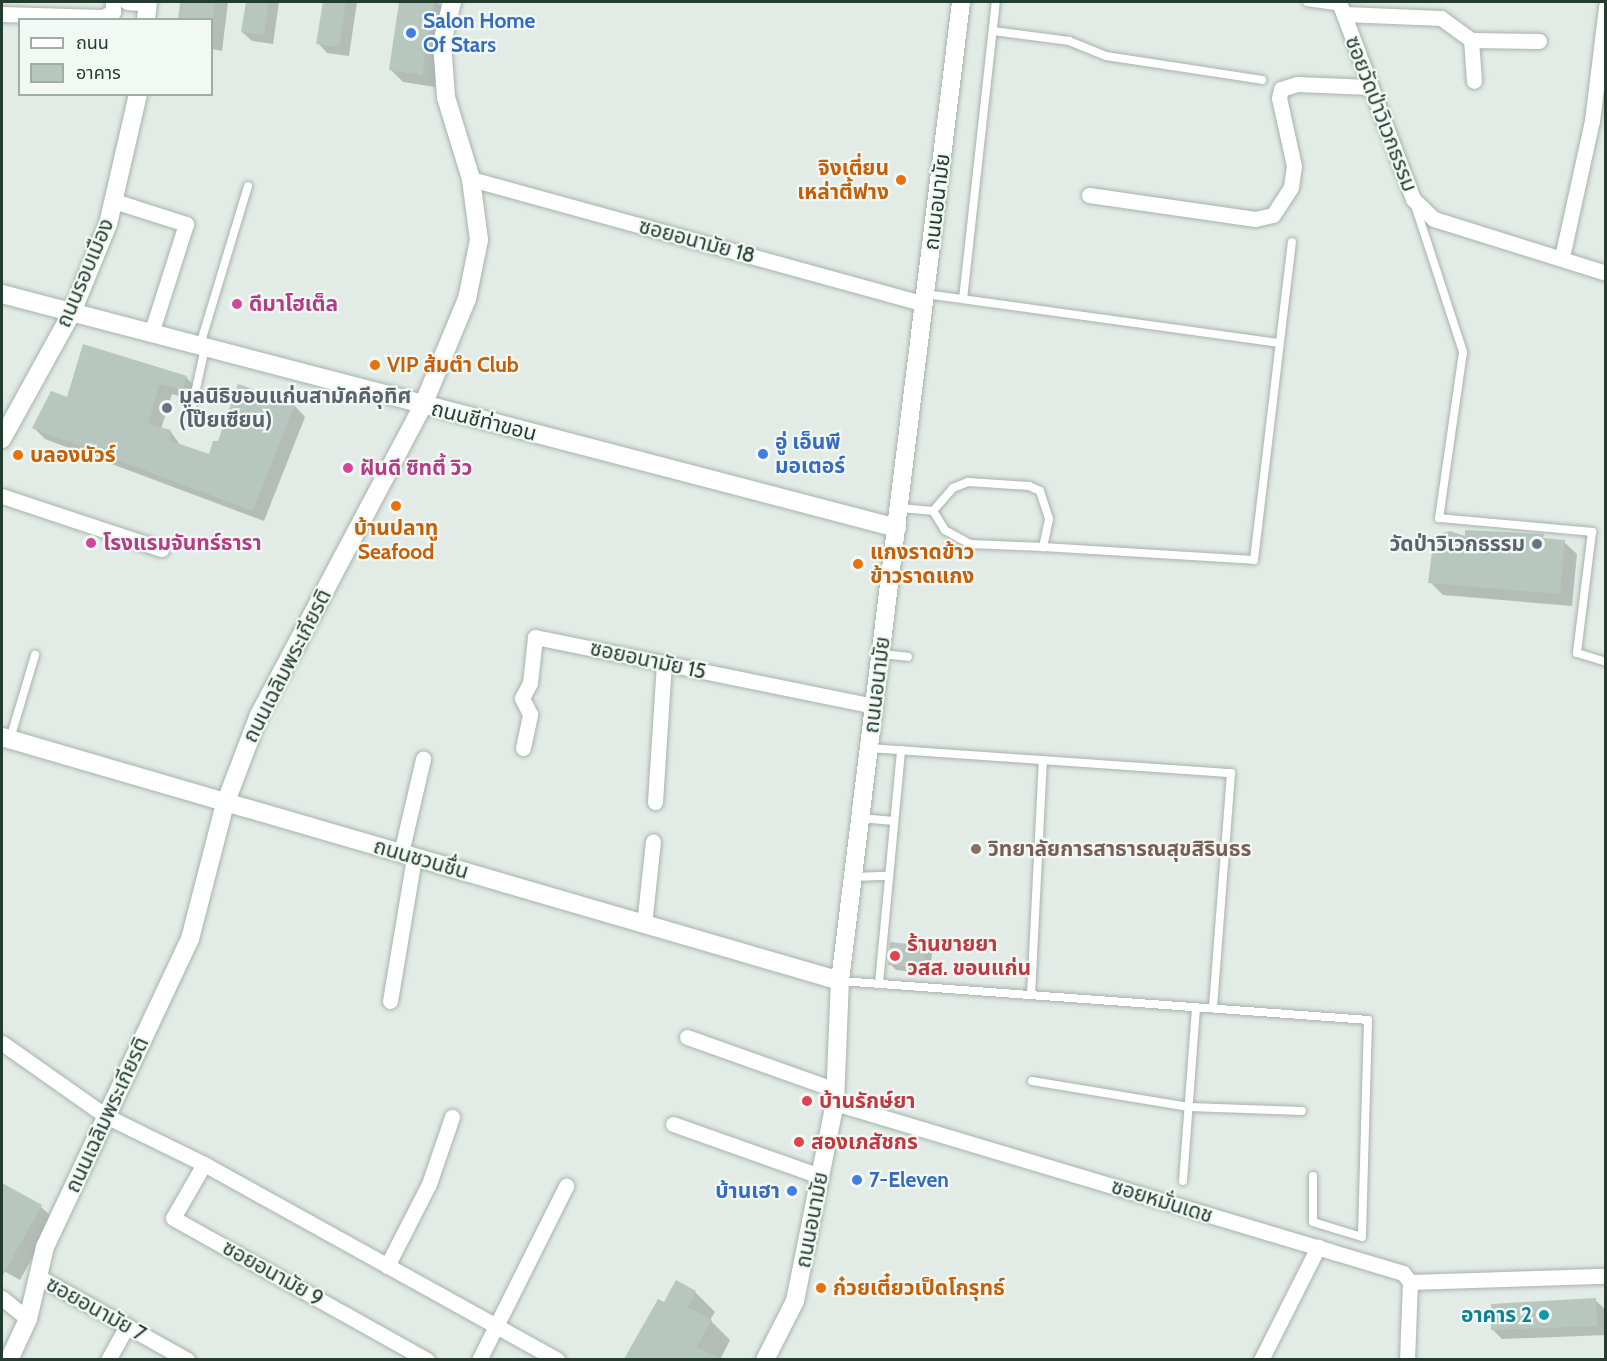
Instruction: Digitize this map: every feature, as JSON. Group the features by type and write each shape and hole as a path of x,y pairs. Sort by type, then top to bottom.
{"street":[{"path":"2,14 102,17 112,12 113,2"},
{"path":"127,2 147,8"},
{"name":"ถนนเฉลิมพระเกียรติ","path":"9,1359 28,1319 45,1247 190,939 225,804 259,715 423,405 467,299 479,240 471,179 446,97 442,43 452,2"},
{"name":"ถนนอนามัย","path":"765,1359 795,1301 836,1096 840,981 961,2"},
{"path":"1562,257 1592,121 1605,7"},
{"path":"1341,8 1441,18 1471,40 1539,41"},
{"name":"ซอยวัดป่าวิเวกธรรม","path":"1341,8 1413,199 1434,219 1562,257 1605,273"},
{"path":"1471,40 1474,81"},
{"path":"1089,195 1255,219 1273,215 1287,196 1294,166 1279,98 1281,89 1297,84 1369,87"},
{"name":"ถนนรอบเมือง","path":"2,439 72,312 114,201 138,96"},
{"name":"ซอยอนามัย 18","path":"471,179 925,299"},
{"path":"114,201 186,224 151,334"},
{"name":"ถนนชีท่าขอน","path":"2,294 897,528"},
{"path":"2,496 161,549"},
{"name":"ซอยอนามัย 15","path":"523,748 530,714 522,698 530,683 535,637 874,706"},
{"path":"655,802 664,663"},
{"name":"ถนนชวนชื่น","path":"6,738 225,804 840,981"},
{"path":"390,1001 408,855 423,759"},
{"path":"644,924 653,841"},
{"name":"ซอยหมั่นเดช","path":"687,1037 836,1096 1403,1273 1410,1282"},
{"path":"2,1043 106,1116 204,1164 557,1359"},
{"path":"387,1266 429,1184 452,1117"},
{"path":"673,1124 820,1176"},
{"name":"ซอยอนามัย 9","path":"204,1164 174,1218 427,1359"},
{"path":"479,1359 498,1326 567,1186"},
{"path":"1261,1359 1318,1247"},
{"name":"ซอยอนามัย 7","path":"37,1276 187,1359"},
{"path":"1407,1359 1410,1282 1605,1276"},
{"path":"2,1298 28,1319"},
{"path":"108,1359 127,1326"}],"lane":[{"path":"963,299 996,2"},
{"path":"1307,2 1341,8"},
{"path":"993,31 1069,41 1106,56 1262,80"},
{"path":"190,416 203,347 248,186"},
{"path":"1413,199 1463,352 1439,518 1592,532 1577,652 1605,662"},
{"path":"933,511 945,530 963,542 1254,560 1278,343 1292,242"},
{"path":"925,299 963,299 1278,343"},
{"path":"933,511 953,488 968,482 1029,486 1040,491 1049,511 1042,547"},
{"path":"900,508 933,511"},
{"path":"881,654 908,657"},
{"path":"6,738 35,655"},
{"path":"869,748 1231,773 1214,1008"},
{"path":"879,984 901,750"},
{"path":"1031,995 1043,760"},
{"path":"860,818 894,821"},
{"path":"853,877 888,876"},
{"path":"840,981 1368,1020 1362,1237 1313,1222 1313,1176"},
{"path":"1183,1181 1196,1007"},
{"path":"1032,1080 1189,1107 1302,1111"}],"building":[{"path":"180,2 215,2 213,20 213,18 178,18"},
{"path":"246,2 269,2 264,35 241,32"},
{"path":"323,2 346,2 339,47 316,44"},
{"path":"399,2 434,2 422,75 389,70"},
{"name":"มูลนิธิขอนแก่นสามัคคีอุทิศ (โป๊ยเซียน)","path":"83,344 187,376 183,390 160,384 148,424 171,430 168,440 209,454 213,441 218,441 238,384 295,404 253,511 32,428 51,391 67,397"},
{"path":"1465,530 1544,534 1543,538 1565,540 1560,594 1428,583 1434,536 1450,531 1465,536"},
{"path":"890,942 926,946 924,968 888,965"},
{"path":"2,1183 42,1205 2,1277"},
{"path":"676,1280 696,1291 688,1307 712,1320 697,1347 721,1359 624,1359 658,1299 664,1302"},
{"name":"อาคาร 2","path":"1596,1298 1597,1326 1491,1330 1491,1304"}],"place":[{"name":"Salon Home Of Stars","path":"411,33"},
{"name":"จิงเตี่ยน เหล่าตี้ฟาง","path":"901,180"},
{"name":"ดีมาโฮเต็ล","path":"237,304"},
{"name":"VIP ส้มตำ Club","path":"375,365"},
{"name":"มูลนิธิขอนแก่นสามัคคีอุทิศ (โป๊ยเซียน)","path":"167,408"},
{"name":"อู่ เอ็นพี มอเตอร์","path":"763,454"},
{"name":"บลองนัวร์","path":"18,455"},
{"name":"ฝันดี ซิทตี้ วิว","path":"348,468"},
{"name":"บ้านปลาทู Seafood","path":"396,506"},
{"name":"โรงแรมจันทร์ธารา","path":"91,543"},
{"name":"วัดป่าวิเวกธรรม","path":"1537,544"},
{"name":"แกงราดข้าว ข้าวราดแกง","path":"858,564"},
{"name":"วิทยาลัยการสาธารณสุขสิรินธร","path":"976,849"},
{"name":"ร้านขายยา วสส. ขอนแก่น","path":"895,956"},
{"name":"บ้านรักษ์ยา","path":"807,1101"},
{"name":"สองเภสัชกร","path":"799,1142"},
{"name":"7-Eleven","path":"857,1180"},
{"name":"บ้านเฮา","path":"792,1191"},
{"name":"ก๋วยเตี๋ยวเป็ดโกรุทธ์","path":"821,1288"},
{"name":"อาคาร 2","path":"1544,1315"}]}
